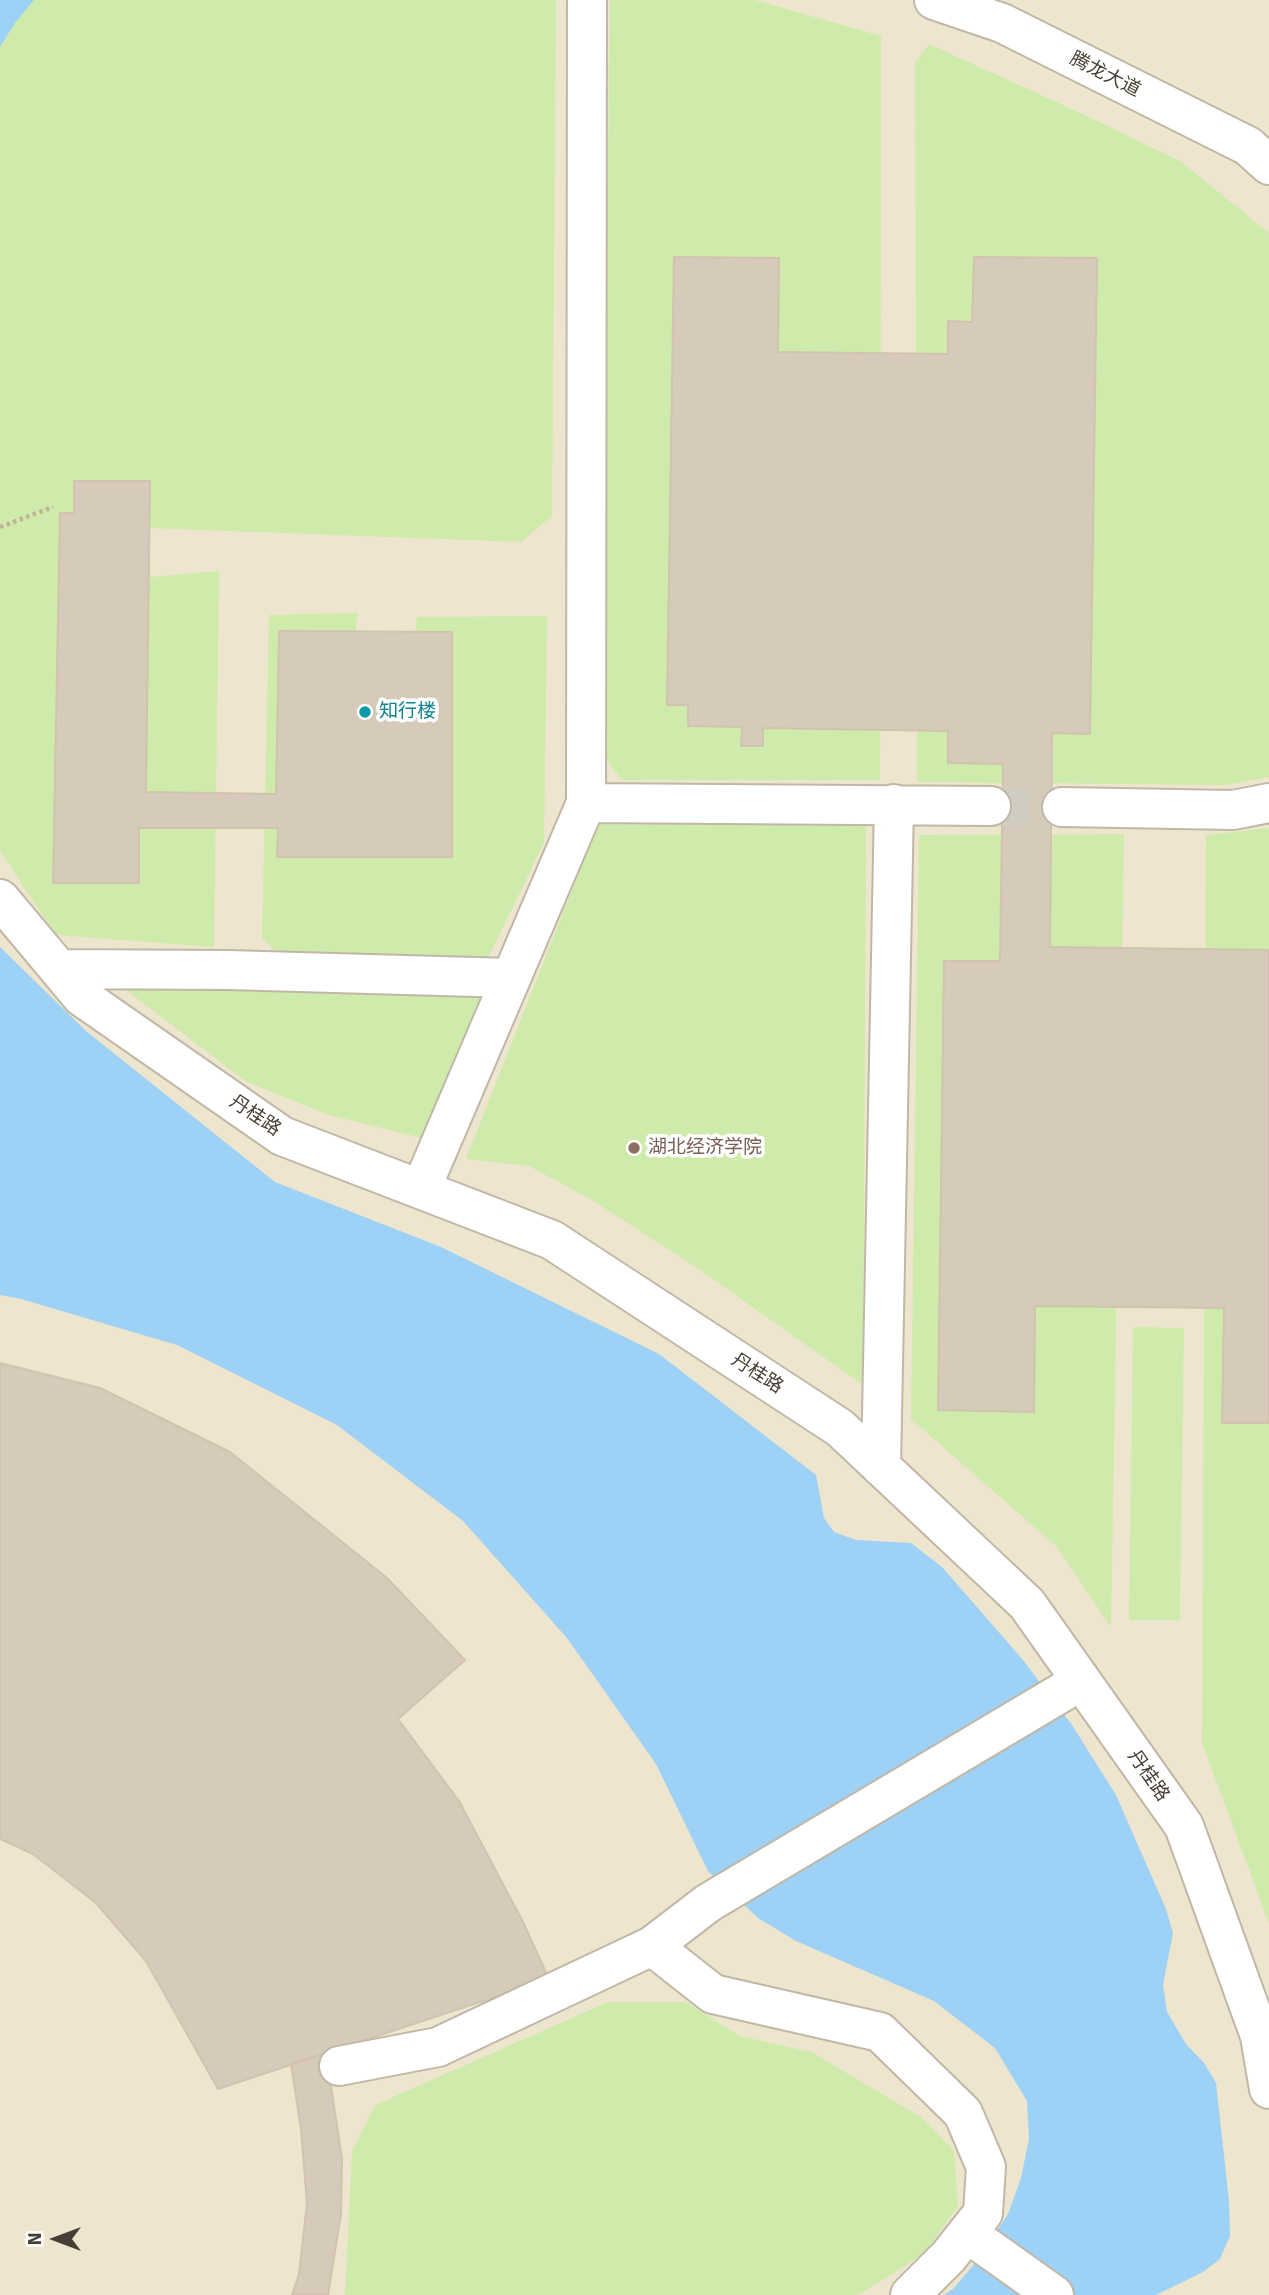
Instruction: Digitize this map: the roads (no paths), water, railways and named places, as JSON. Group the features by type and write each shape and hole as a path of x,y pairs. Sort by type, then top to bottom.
{"street":[{"path":"421,1189 586,803 587,0"},
{"name":"腾龙大道","path":"934,0 1002,23 1248,146 1269,164"},
{"path":"586,803 991,806"},
{"path":"1062,807 1233,810 1269,803"},
{"path":"881,1467 894,804"},
{"name":"丹桂路","path":"0,899 82,997 282,1136 552,1240 840,1428 1027,1604 1069,1688 1184,1826 1260,2036 1268,2082"},
{"path":"59,969 228,970 511,978"},
{"path":"339,2066 438,2047 652,1946 708,1903 1069,1688"},
{"path":"652,1946 713,1994 880,2032 963,2113 986,2167 983,2213 973,2237 949,2256 910,2295"},
{"path":"973,2237 1054,2295"}],"water":[{"path":"0,0 34,0 0,47"},
{"path":"0,947 86,1031 275,1182 441,1247 659,1354 816,1475 824,1518 834,1532 856,1540 911,1543 942,1567 1023,1660 1072,1725 1116,1795 1166,1909 1173,1933 1163,1985 1167,2012 1186,2044 1204,2063 1216,2083 1229,2201 1230,2236 1220,2259 1203,2272 1156,2295 944,2295 953,2289 976,2262 1008,2214 1021,2178 1029,2139 1027,2101 995,2048 934,2001 796,1941 758,1918 708,1871 656,1764 567,1638 463,1521 337,1425 177,1345 0,1295"}],"tunnel":[{"path":"991,806 1062,807"}],"place":[{"name":"知行楼","path":"365,712"},
{"name":"湖北经济学院","path":"634,1148"}]}
